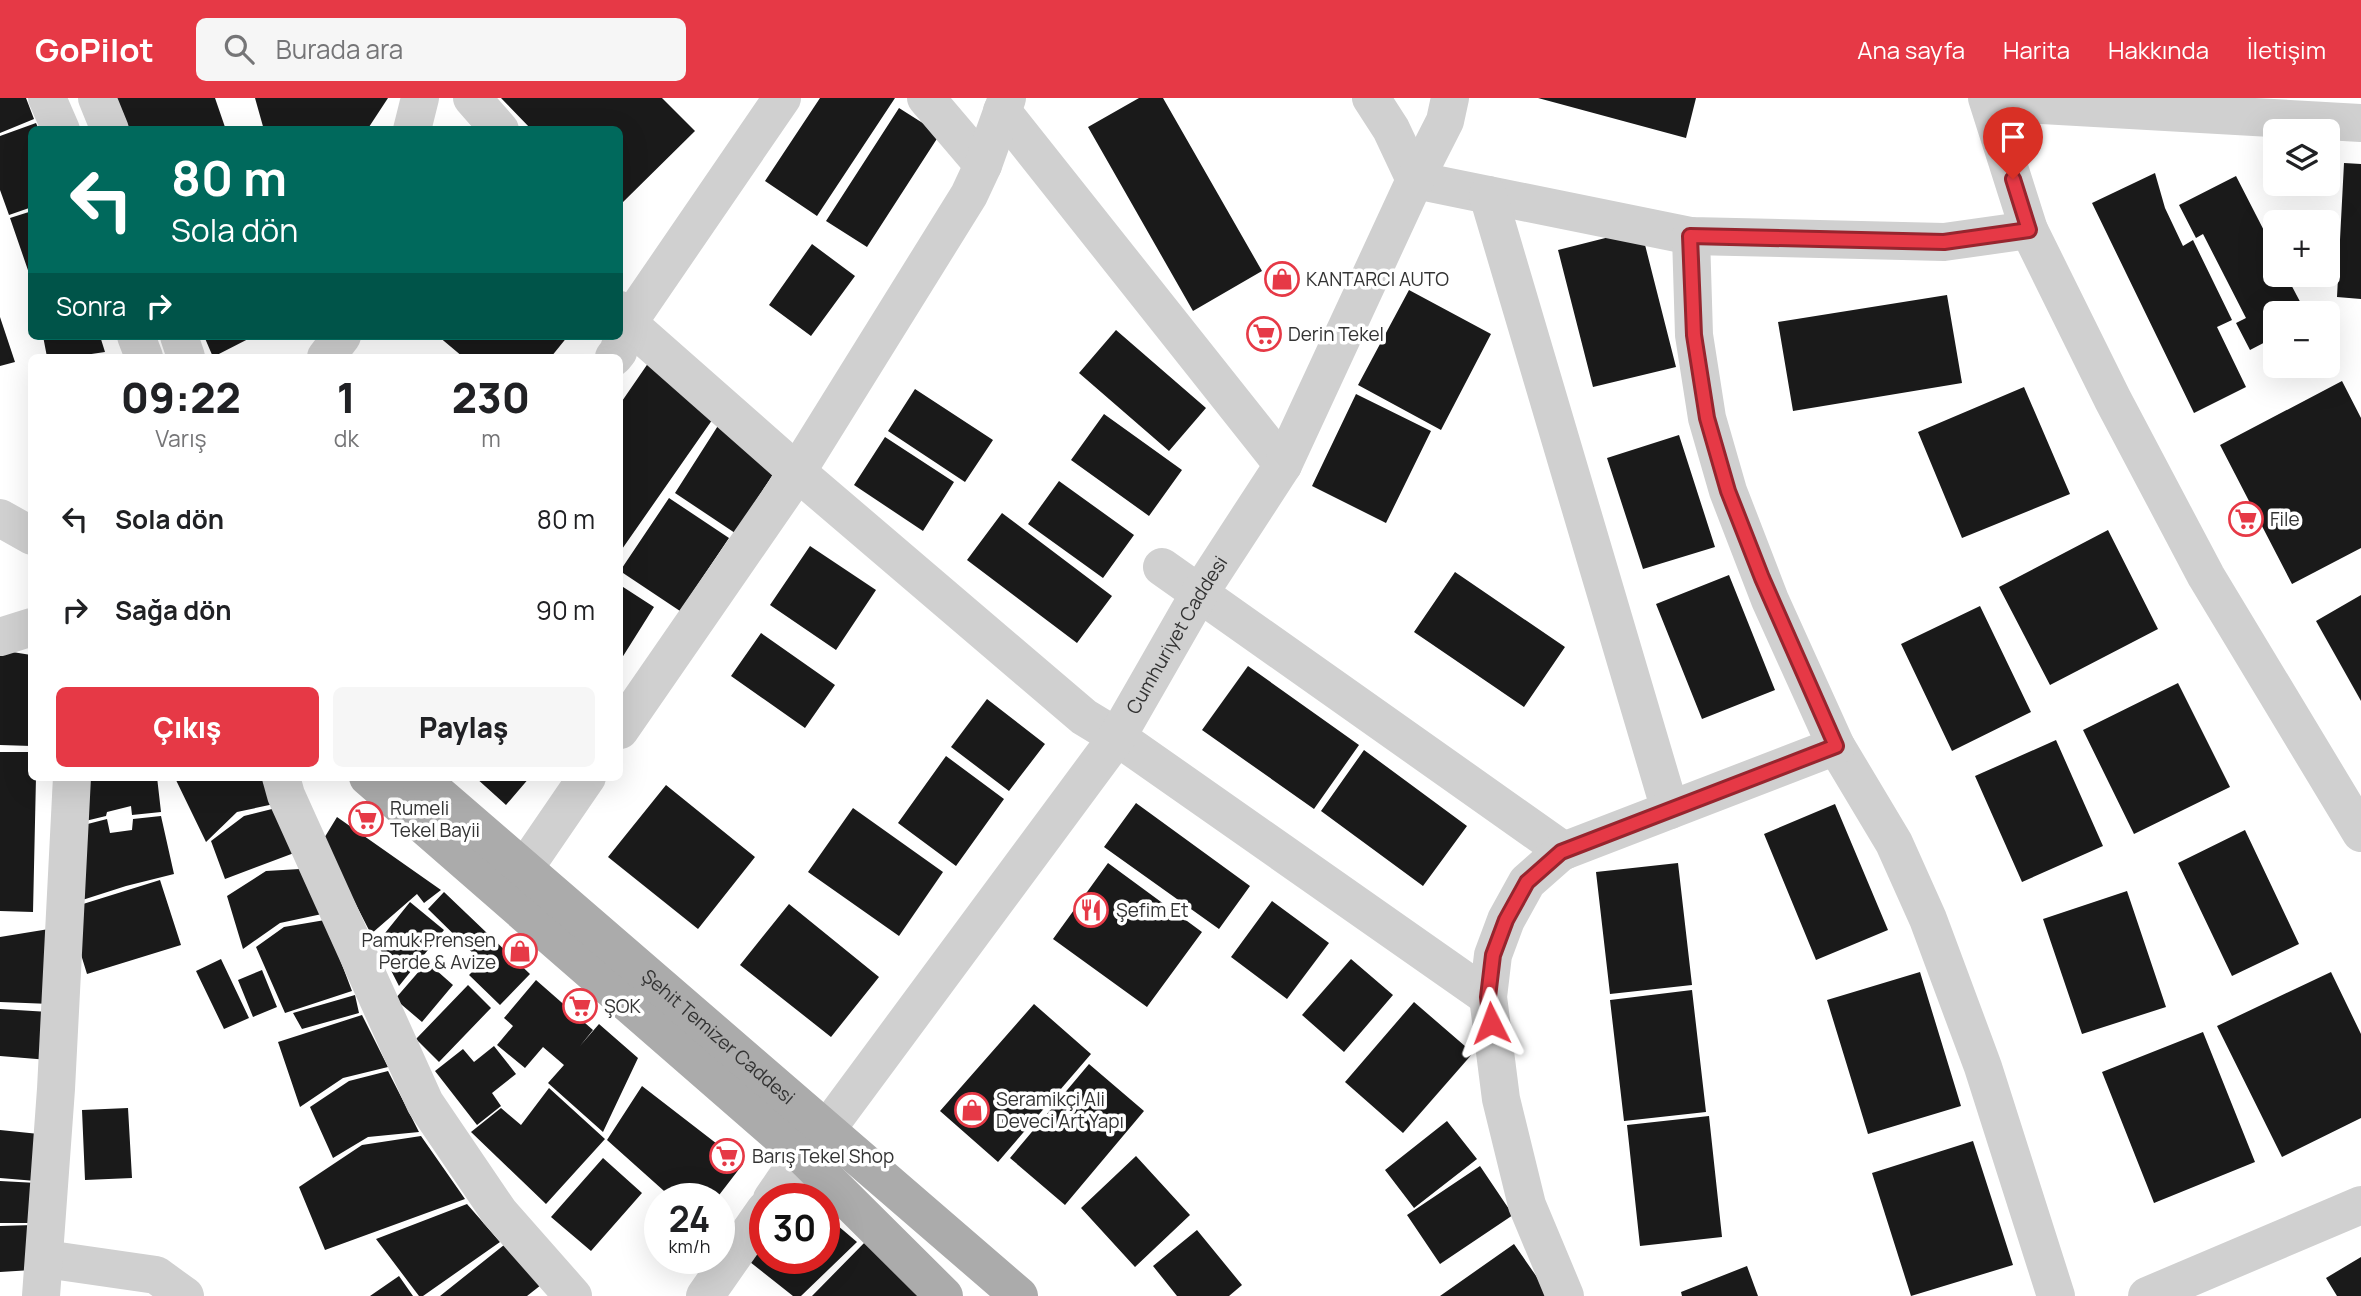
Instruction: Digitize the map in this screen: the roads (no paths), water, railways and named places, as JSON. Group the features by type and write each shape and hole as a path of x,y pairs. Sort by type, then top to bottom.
{"main road":[{"name":"Şehit Temizer Caddesi","path":"373,781 815,1142 1019,1296"},
{"name":"Şehit Temizer Caddesi","path":"423,781 524,869 815,1142 944,1296"}],"street":[{"path":"47,98 59,126"},
{"path":"97,98 108,126"},
{"path":"413,126 420,98"},
{"path":"472,98 496,126"},
{"path":"623,326 782,98"},
{"path":"926,98 984,165"},
{"path":"1371,98 1391,129 1415,180 1690,236 1944,242 2029,230"},
{"name":"Cumhuriyet Caddesi","path":"784,1183 1117,737 1199,594 1283,465 1445,121 1450,98"},
{"path":"2361,123 1988,100 2029,230 2113,400 2206,576 2361,833"},
{"path":"623,726 797,472 969,195 984,165 1005,104"},
{"path":"1005,104 1283,465"},
{"path":"1488,195 1670,810"},
{"path":"1690,236 1694,335 1707,418 1728,491 1770,600 1836,746 1894,843 1928,919 1983,1067 2056,1296"},
{"path":"623,332 797,472 1084,717 1117,737 1488,997"},
{"path":"328,354 339,340"},
{"path":"0,518 28,534"},
{"path":"1162,567 1564,851"},
{"path":"0,637 28,628"},
{"path":"1565,1296 1527,1205 1501,1099 1488,997 1493,955 1506,920 1527,882 1564,851 1836,746"},
{"path":"72,781 43,1278 156,1275 185,1296"},
{"path":"282,781 286,795 425,1103 499,1212 573,1296"},
{"path":"524,869 584,781"},
{"path":"2162,1294 2361,1205"},
{"path":"705,1296 749,1233"}],"place":[{"name":"KANTARCI AUTO","path":"1282,279"},
{"name":"Derin Tekel","path":"1264,334"},
{"name":"File","path":"2246,519"},
{"name":"Rumeli Tekel Bayii","path":"366,819"},
{"name":"Şefim Et","path":"1091,910"},
{"name":"Pamuk Prensen Perde & Avize","path":"520,951"},
{"name":"ŞOK","path":"580,1006"},
{"name":"Seramikçi Ali Deveci Art Yapı","path":"972,1110"},
{"name":"Barış Tekel Shop","path":"727,1156"}]}
